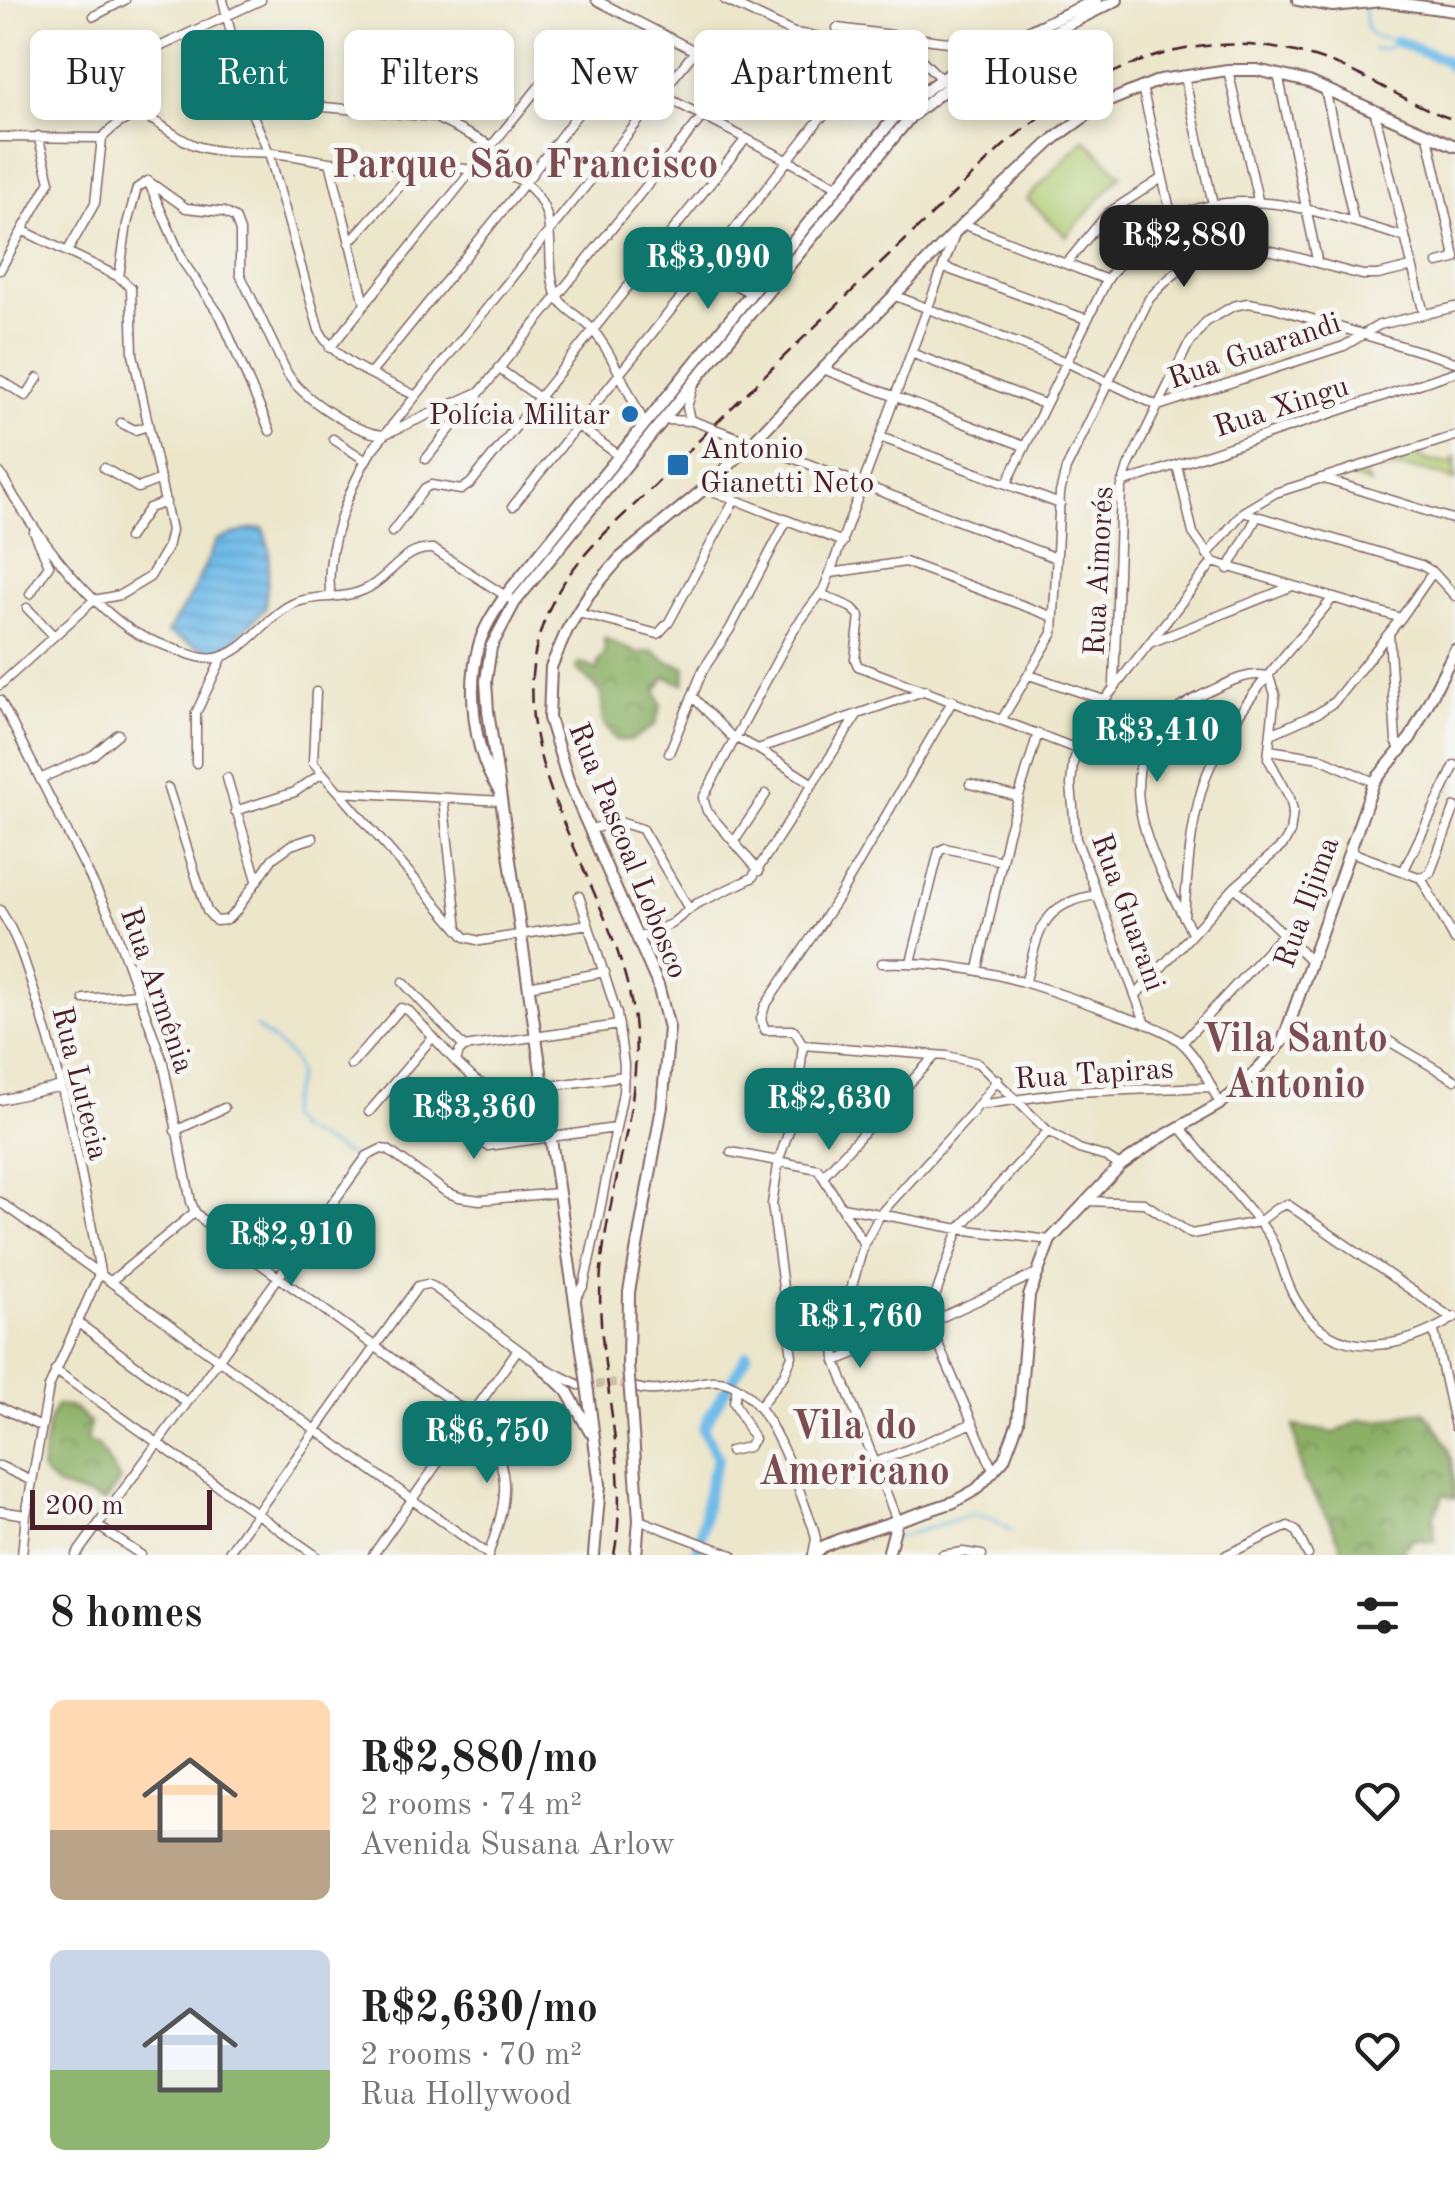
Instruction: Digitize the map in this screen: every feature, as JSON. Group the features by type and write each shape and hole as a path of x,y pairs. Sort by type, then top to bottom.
{"main road":[{"path":"1036,30 1096,0"},
{"path":"1054,30 1117,0"},
{"path":"1298,0 1333,6 1357,1"},
{"path":"1341,0 1455,10"},
{"name":"Rua Pascoal Lobosco","path":"636,1555 629,1292 669,1047 666,1008 557,753 549,718 552,667 578,613 600,578 620,558 705,488 959,227 1078,120 1142,86 1228,70 1278,74 1325,89 1455,146"},
{"path":"928,96 948,80"},
{"path":"594,1555 600,1484 595,1442 582,1381 574,1300 501,798 485,766 488,752 475,697 477,654 480,640 618,454 837,186 900,120"},
{"path":"510,599 693,387 901,120"},
{"path":"750,291 770,290"},
{"path":"750,291 756,308"},
{"path":"708,368 715,348 712,339"},
{"path":"665,420 658,412 674,386"},
{"path":"644,422 651,436"},
{"name":"Rua Iljima","path":"813,1555 838,1540 954,1502 978,1489 994,1473 1010,1448 1018,1422 1026,1318 1036,1274 1050,1240 1120,1166 1220,1104 1245,1083 1283,1040 1374,782 1402,751 1455,650"},
{"path":"541,1366 567,1390 595,1442"},
{"path":"888,1553 898,1521"},
{"path":"878,1527 888,1553"}],"street":[{"path":"94,16 125,0"},
{"path":"161,46 261,0"},
{"path":"596,0 694,49"},
{"path":"725,0 790,30"},
{"path":"223,1 237,7 248,6"},
{"path":"223,1 248,104 269,152 314,317 330,348 414,395"},
{"path":"230,28 248,6"},
{"path":"836,28 948,40"},
{"path":"674,77 694,52"},
{"path":"1228,70 1258,200"},
{"path":"1278,74 1317,260"},
{"path":"1184,76 1213,204"},
{"path":"1142,86 1184,267"},
{"path":"1325,89 1354,222"},
{"path":"330,348 534,94"},
{"path":"324,107 434,117 492,146"},
{"path":"1374,108 1424,314"},
{"path":"67,252 95,204 102,138 119,122 141,115 158,121 198,147 269,152 330,162 474,169 516,178 535,193 551,228 553,281 558,298 592,329 644,422"},
{"path":"372,372 573,120"},
{"path":"331,597 329,559 365,460 639,120"},
{"path":"426,459 700,120"},
{"path":"708,120 837,186"},
{"path":"513,506 821,120"},
{"path":"0,270 50,181 38,136"},
{"path":"1428,136 1454,243 1455,258 1438,263"},
{"path":"0,137 102,138"},
{"path":"392,532 425,488 466,487 745,140"},
{"path":"330,162 365,304"},
{"path":"349,243 416,168"},
{"path":"1066,264 1108,213 1162,178"},
{"path":"119,277 137,188 148,181"},
{"path":"148,181 184,263 221,317 270,431"},
{"path":"148,181 186,208 224,212 235,218 240,231 240,274 294,384 310,399 368,433 383,435 479,392"},
{"path":"1006,483 1108,280 1136,244 1172,220 1213,204 1258,200 1305,208 1404,237"},
{"path":"759,871 703,804 704,794 794,629 821,594 831,573 959,227 1108,280"},
{"path":"24,231 119,277 128,283 132,294 132,354 171,530 167,548 150,577 120,595 106,611"},
{"path":"1002,720 1053,633 1060,504 1066,469 1149,300 1184,267 1204,256 1236,247 1270,248 1363,275 1378,276 1411,267"},
{"path":"938,250 944,265 1086,319"},
{"path":"704,269 750,291"},
{"path":"893,295 1066,362 1158,406"},
{"name":"Rua Aimorés","path":"1114,686 1122,483 1197,332 1217,312 1248,303 1272,306 1455,362"},
{"name":"Rua Guarandi","path":"1158,406 1344,346 1378,325 1455,307"},
{"path":"910,352 1044,404"},
{"path":"498,368 618,454"},
{"path":"823,369 1024,446"},
{"name":"Rua Xingu","path":"1122,483 1455,372"},
{"path":"0,380 26,396 38,378"},
{"path":"692,421 687,407 693,387"},
{"path":"401,412 410,424"},
{"path":"665,420 692,421 1056,558"},
{"path":"121,423 136,430 148,426"},
{"path":"1244,512 1275,493 1455,436"},
{"path":"880,437 1060,504"},
{"path":"333,439 365,460"},
{"path":"1177,466 1193,533 1210,559 1228,568 1402,618"},
{"path":"104,468 138,488 161,479"},
{"path":"0,474 31,524 106,611 134,632 160,644 200,658 223,656"},
{"path":"1320,478 1455,520"},
{"path":"705,488 843,542"},
{"path":"578,613 658,634 669,622 735,500"},
{"path":"128,538 152,505 166,502"},
{"path":"1244,512 1421,565 1455,596"},
{"name":"Rua Guarani","path":"1146,1024 1073,822 1071,785 1076,749 1082,732 1104,700 1244,512"},
{"path":"1228,568 1257,517"},
{"path":"669,753 703,670 730,629 786,520"},
{"path":"30,594 49,565 31,524"},
{"path":"196,763 196,713 223,656 288,606 301,600 365,590 407,555 424,548 433,549 510,599"},
{"path":"831,573 905,562 1054,617"},
{"path":"1271,734 1328,707 1402,618 1432,572"},
{"path":"1146,645 1290,586"},
{"path":"821,594 852,608 860,616 858,666 1076,749"},
{"path":"0,685 94,600 120,595"},
{"path":"1184,917 1193,829 1207,774 1230,728 1332,599"},
{"path":"27,608 53,634"},
{"path":"1389,634 1396,740 1402,751"},
{"path":"1030,675 1104,700"},
{"path":"1192,932 1145,833 1138,796 1141,754 1160,722 1186,703 1251,675 1268,677"},
{"path":"1136,995 1235,886 1283,845 1292,824 1290,798 1270,766 1268,750 1275,694 1268,677"},
{"path":"758,749 926,690"},
{"path":"316,692 312,762 473,942 588,924"},
{"path":"692,696 736,739 812,784"},
{"name":"Rua Armênia","path":"0,700 102,898 163,1062 195,1212"},
{"path":"759,1406 784,1375 792,1356 772,1204 779,1159 796,1111 803,1046 794,1030 765,1030 762,1012 849,881 953,700"},
{"path":"638,938 671,924 688,909 745,884 759,871 857,715"},
{"path":"1082,732 1141,754"},
{"path":"978,969 1018,797 1038,733"},
{"path":"40,779 103,748 118,734"},
{"path":"1268,750 1320,758 1374,782"},
{"path":"1404,870 1455,765"},
{"path":"235,811 295,792 322,773"},
{"path":"227,778 257,880"},
{"path":"970,784 1018,797"},
{"path":"168,788 211,918 216,921 227,920 282,850 313,838"},
{"path":"340,792 443,799 501,798"},
{"path":"734,842 766,794"},
{"path":"443,799 458,929"},
{"path":"1421,878 1430,873 1455,807"},
{"path":"591,829 619,822 642,829 688,909"},
{"path":"911,962 937,855 945,848 1002,862"},
{"path":"1351,852 1421,878 1455,940"},
{"path":"1235,886 1309,959"},
{"path":"1026,980 1037,942 1054,911 1066,901 1096,894"},
{"path":"574,1300 584,1284 624,1076 619,1025 579,896"},
{"name":"Rua Lutecia","path":"0,910 24,960 62,1086 100,1272"},
{"path":"1182,1043 1284,934"},
{"path":"882,963 978,969 1026,980 1146,1024 1182,1043 1220,1104"},
{"path":"528,986 605,972"},
{"path":"403,982 464,1047"},
{"path":"84,1000 137,994"},
{"path":"351,1065 402,1008 491,1091 504,1093 624,1076"},
{"path":"464,1047 619,1025"},
{"path":"1382,1036 1455,1080"},
{"path":"369,1112 432,1037"},
{"path":"803,1046 966,1058 998,1079 1048,1131 1120,1166"},
{"path":"456,1062 464,1047"},
{"path":"824,1175 936,1056"},
{"path":"898,1521 836,1361 838,1333 864,1244 881,1213 998,1079"},
{"path":"0,1100 62,1086"},
{"name":"Rua Tapiras","path":"980,1104 1072,1092 1211,1087"},
{"path":"421,1105 455,1133 480,1144 502,1146 616,1128"},
{"path":"175,1131 224,1108"},
{"path":"796,1111 877,1119"},
{"path":"1085,1201 1144,1202 1191,1234 1259,1222 1288,1204 1454,1318 1434,1331 1378,1346 1346,1340 1326,1330 1298,1302 1277,1246 1259,1222 1180,1127"},
{"path":"994,1473 928,1324 959,1229 1048,1131"},
{"path":"76,1555 367,1156 388,1150 446,1192 459,1196 480,1200 557,1194"},
{"path":"731,1152 810,1165 824,1175 864,1244"},
{"path":"0,1202 489,1555 505,1504 504,1470 488,1434 472,1416 213,1230 195,1212 111,1281"},
{"path":"842,1207 959,1229 1050,1240"},
{"path":"22,1555 41,1427 56,1370 100,1272"},
{"path":"836,1361 1036,1274"},
{"path":"226,1555 414,1290 423,1284 434,1287 541,1366 582,1381"},
{"path":"77,1322 186,1402"},
{"path":"1434,1331 1455,1427"},
{"path":"373,1555 518,1349"},
{"path":"56,1370 315,1555"},
{"path":"634,1387 650,1390 713,1381 732,1385 759,1406 778,1440 813,1527 813,1555"},
{"path":"730,1450 748,1447 754,1439 734,1402 732,1385"},
{"path":"0,1407 41,1427"},
{"path":"877,1462 972,1423"},
{"path":"0,1466 32,1481"},
{"path":"0,1511 26,1515"},
{"path":"638,1520 732,1555"},
{"path":"98,1526 141,1555"},
{"path":"1226,1555 1288,1526 1296,1531 1308,1555"},
{"path":"813,1527 825,1537 838,1540"},
{"path":"1251,1542 1258,1555"},
{"path":"942,1555 982,1555"}],"green space":[{"path":"1084,139 1121,175 1066,236 1027,199"},
{"path":"1415,452 1437,462 1452,463 1455,458 1455,481 1401,468 1366,469 1363,473 1370,484 1343,474"},
{"path":"604,638 637,653 653,651 668,662 686,667 684,684 666,677 656,691 661,705 655,725 630,741 616,740 603,723 602,694 576,668 579,663 598,670 598,661 605,654"},
{"path":"56,1405 74,1408 90,1423 86,1440 98,1446 120,1480 105,1502 56,1486 41,1470 48,1424"},
{"path":"1424,1411 1446,1442 1454,1471 1455,1498 1444,1494 1434,1516 1435,1541 1414,1539 1402,1549 1405,1555 1345,1555 1330,1521 1302,1477 1294,1426 1335,1433 1360,1420 1380,1421"}],"water":[{"path":"263,528 270,551 265,609 223,650 207,651 167,633 190,597 217,540"}],"waterway":[{"path":"1364,4 1366,27 1372,36 1396,41"},
{"path":"1396,41 1445,60 1455,70"},
{"path":"1373,50 1395,43"},
{"path":"256,1027 289,1055 297,1069 287,1117 297,1129 352,1157"},
{"path":"696,1555 718,1458 703,1429 747,1355"},
{"path":"896,1538 971,1515 992,1518 1011,1531"}],"tunnel":[{"path":"584,1385 617,1383 634,1387"}],"railway":[{"path":"614,1555 619,1484 600,1307 601,1271 633,1091 635,1030 625,975 560,815 542,762 532,708 535,653 555,597 605,533 1002,147 1075,94 1112,73 1191,48 1277,48 1340,66 1455,120"}],"place":[{"name":"Polícia Militar","path":"630,414"},
{"name":"Antonio Gianetti Neto","path":"678,465"}],"district":[{"name":"Parque São Francisco","path":"525,163"},
{"name":"Vila Santo Antonio","path":"1295,1060"},
{"name":"Vila do Americano","path":"854,1447"}]}
